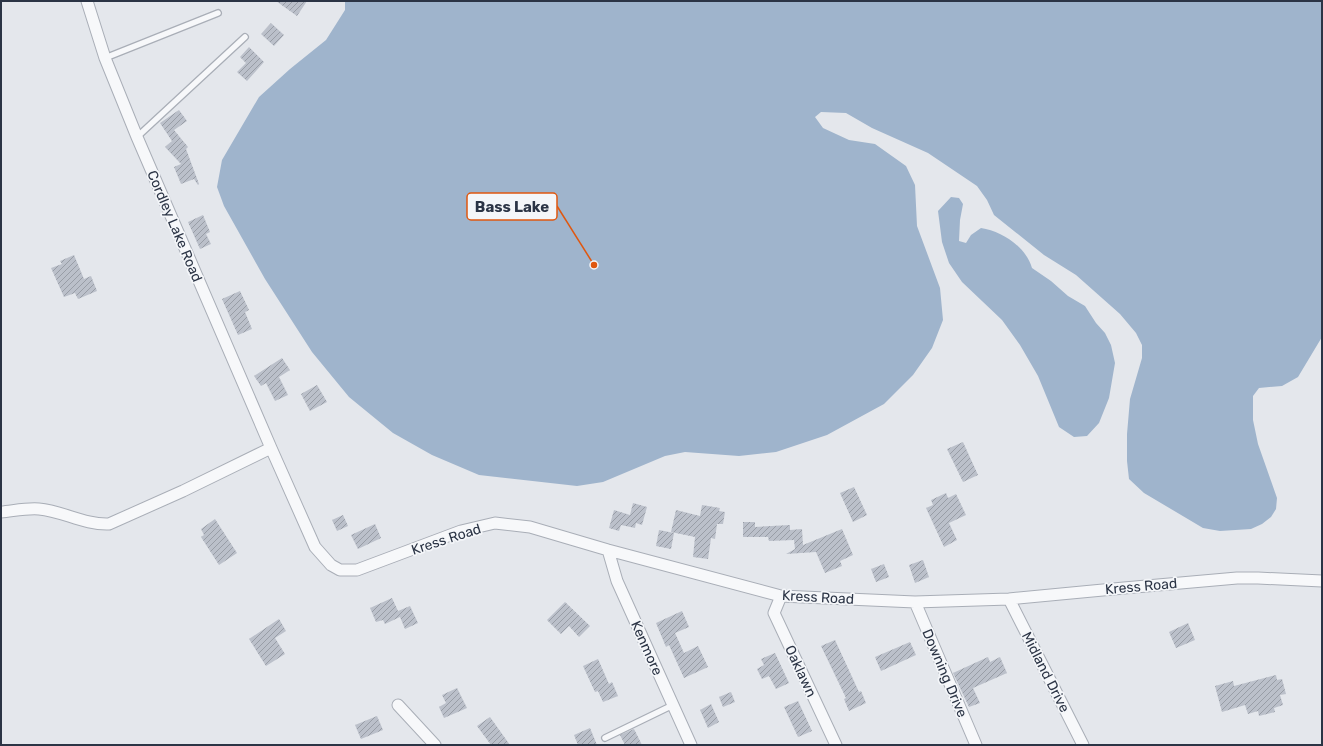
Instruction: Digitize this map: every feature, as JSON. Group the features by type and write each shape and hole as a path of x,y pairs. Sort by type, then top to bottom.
{"street":[{"name":"Cordley Lake Road","path":"87,1 104,58 315,547"},
{"path":"1,512 39,509 53,511 97,524 109,524 183,491 271,448"},
{"name":"Kress Road","path":"315,547 331,565 340,570 357,570 461,531 495,524 530,527 608,550 781,596 915,602 1008,599 1237,578 1322,581"},
{"name":"Kenmore","path":"608,550 617,581 691,745"},
{"name":"Oaklawn","path":"781,596 774,613 836,745"},
{"name":"Midland Drive","path":"1008,599 1083,745"},
{"name":"Downing Drive","path":"915,602 976,745"},
{"path":"398,705 436,745"}],"lane":[{"path":"104,58 218,14"},
{"path":"137,137 245,38"},
{"path":"604,738 672,704"}],"water":[{"path":"345,1 1322,1 1322,337 1298,377 1282,386 1259,388 1253,396 1253,420 1258,444 1277,498 1276,509 1271,517 1262,524 1251,529 1220,531 1203,528 1144,493 1129,479 1127,461 1127,434 1130,399 1142,358 1142,345 1136,333 1120,314 1076,275 1044,255 994,215 987,200 977,186 928,153 872,128 846,113 821,112 815,117 823,128 849,140 875,144 906,166 915,185 917,226 940,288 943,320 932,348 913,375 884,404 827,435 776,452 739,456 685,452 665,456 603,482 577,486 479,475 432,455 393,433 349,397 312,352 265,279 224,206 217,187 222,160 259,97 290,69 326,40 345,10"},
{"path":"951,197 959,198 963,204 960,220 959,241 966,243 971,235 981,228 1005,236 1019,247 1029,260 1032,268 1051,281 1068,296 1085,306 1096,323 1105,333 1111,345 1115,363 1109,398 1099,423 1087,436 1074,437 1059,427 1038,376 1020,345 1002,320 962,282 949,263 942,242 938,211"}],"building":[{"path":"276,1 307,1 297,16"},
{"path":"271,23 284,35 274,46 261,34"},
{"path":"249,47 264,62 247,81 237,72 246,63 240,57"},
{"path":"179,110 187,121 174,130 188,147 186,149 199,184 198,185 194,179 181,184 174,167 181,164 165,147 172,141 160,123"},
{"path":"203,215 210,232 206,234 211,244 200,249 188,222"},
{"path":"74,255 84,279 91,276 97,291 78,299 75,293 64,297 51,268 62,264 60,261"},
{"path":"240,291 249,310 245,312 252,329 238,335 222,299"},
{"path":"282,358 290,370 279,377 288,395 275,401 266,383 261,386 254,376"},
{"path":"317,385 327,402 310,411 301,394"},
{"path":"963,442 978,475 963,482 947,449"},
{"path":"854,487 867,515 853,522 840,493"},
{"path":"946,493 948,498 956,494 966,515 949,523 957,540 944,547 926,508 933,505 931,500"},
{"path":"633,503 647,507 642,525 636,523 635,528 621,525 619,531 609,528 614,510 630,515"},
{"path":"702,505 720,508 719,511 725,512 723,524 717,524 715,539 711,538 708,559 693,557 695,537 671,532 676,510 700,516"},
{"path":"343,515 348,526 337,531 332,520"},
{"path":"215,519 237,553 219,565 201,537 204,535 201,529"},
{"path":"743,522 755,522 755,527 790,525 790,530 802,529 803,545 842,529 853,555 840,561 842,566 825,573 816,552 786,554 795,549 794,540 769,541 768,537 743,537"},
{"path":"375,524 381,538 358,549 351,535"},
{"path":"659,530 674,533 671,549 656,546"},
{"path":"923,560 929,577 915,583 909,565"},
{"path":"884,564 889,577 876,582 871,569"},
{"path":"392,598 398,611 410,606 418,623 405,629 400,617 385,624 383,620 376,622 370,608"},
{"path":"565,602 590,626 579,637 569,626 561,634 547,620"},
{"path":"682,611 689,627 675,633 684,653 698,646 708,667 684,678 669,645 666,647 656,623"},
{"path":"279,619 286,631 275,638 285,654 266,666 249,639"},
{"path":"1188,623 1195,640 1176,648 1169,632"},
{"path":"835,640 859,692 861,691 866,703 849,711 844,699 846,698 821,646"},
{"path":"910,642 916,655 881,671 875,657"},
{"path":"775,653 789,683 776,689 769,676 762,679 757,669 764,665 761,659"},
{"path":"988,657 990,662 1000,657 1007,673 973,688 980,703 969,707 953,673"},
{"path":"598,659 609,684 612,682 618,696 603,702 598,691 595,692 583,666"},
{"path":"1276,675 1277,680 1282,679 1286,694 1280,695 1283,705 1274,708 1275,712 1259,716 1258,711 1248,714 1245,705 1222,712 1215,686 1233,681 1234,686"},
{"path":"457,688 467,708 444,718 439,707 446,703 442,695"},
{"path":"731,692 735,702 723,707 719,697"},
{"path":"798,701 812,731 798,737 784,707"},
{"path":"711,704 719,722 708,728 700,710"},
{"path":"377,716 383,730 361,739 355,725"},
{"path":"490,717 510,745 491,745 477,726"},
{"path":"590,728 597,745 578,745 574,735"},
{"path":"634,729 642,745 625,745 620,735"}],"place":[{"name":"Bass Lake","path":"594,265"}]}
